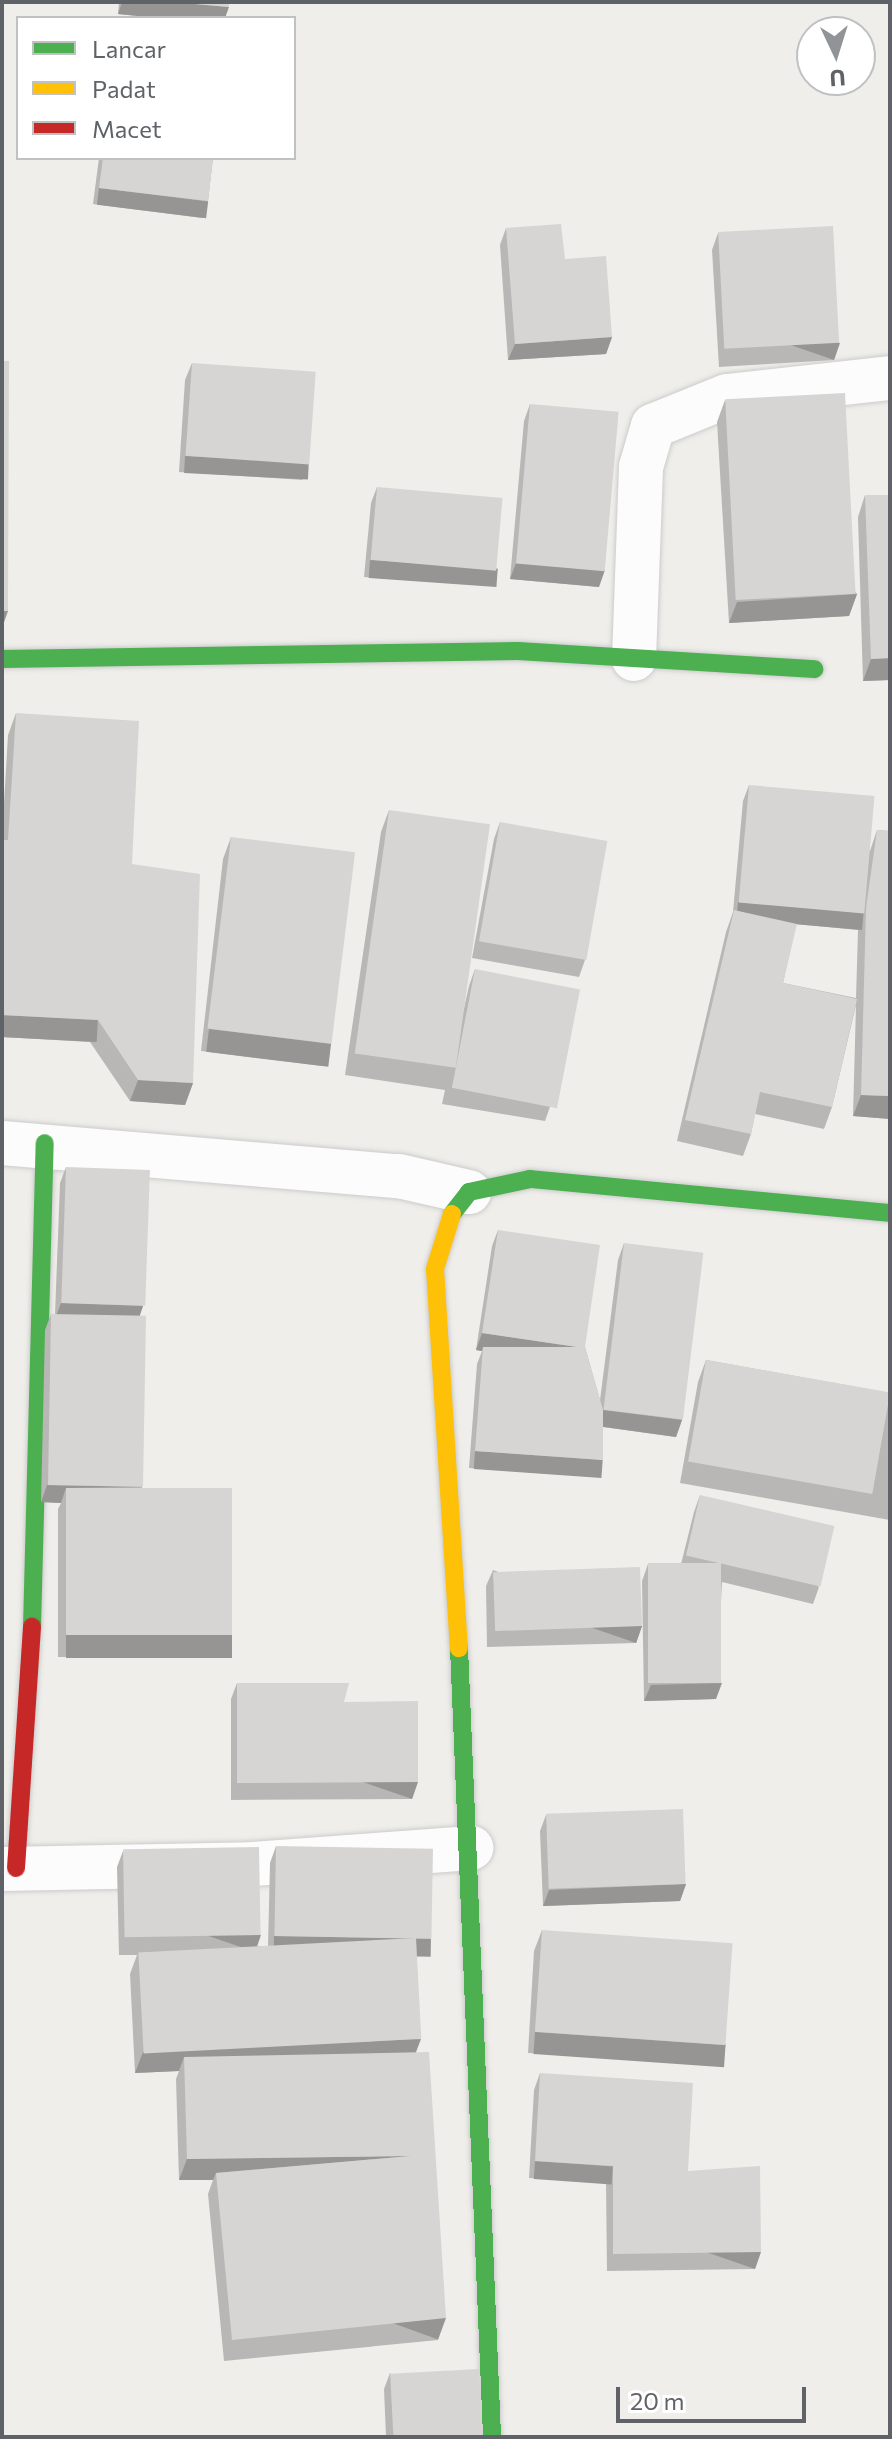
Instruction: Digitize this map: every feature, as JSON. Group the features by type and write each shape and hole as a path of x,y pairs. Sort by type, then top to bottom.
{"street":[{"path":"634,659 641,467 653,426 727,396 890,378"},
{"path":"2,659 518,651 814,669"},
{"path":"2,1143 45,1143 399,1176 469,1192 530,1179 890,1213"},
{"path":"45,1143 41,1502 9,1868 253,1864 471,1848"},
{"path":"469,1192 446,1222 435,1269 471,1848 492,2437"}],"building":[{"path":"172,2 229,2 229,7"},
{"path":"103,160 213,160 208,201 99,188"},
{"path":"561,224 565,259 606,256 612,337 515,344 506,228"},
{"path":"833,226 839,343 724,349 718,232"},
{"path":"2,361 9,361 8,611 2,611"},
{"path":"192,363 316,372 309,464 186,456"},
{"path":"845,393 856,594 736,600 725,399"},
{"path":"530,404 619,412 605,571 516,563"},
{"path":"377,487 503,498 496,571 371,560"},
{"path":"865,495 890,495 890,658 871,659"},
{"path":"16,713 139,721 132,864 200,874 193,1083 138,1080 98,1020 2,1015 2,840 8,840"},
{"path":"749,785 875,796 864,914 739,903"},
{"path":"389,810 490,824 456,1068 355,1054"},
{"path":"500,822 607,841 586,960 479,941"},
{"path":"877,830 890,831 890,1096 861,1095 866,908"},
{"path":"231,837 355,852 332,1044 207,1029"},
{"path":"734,910 797,924 783,983 857,999 832,1107 760,1092 751,1134 685,1120"},
{"path":"475,969 580,989 557,1108 452,1088"},
{"path":"66,1167 150,1170 145,1306 61,1303"},
{"path":"498,1230 600,1245 585,1347 603,1410 603,1460 475,1451 483,1347 577,1347 482,1333"},
{"path":"624,1243 703,1253 683,1419 604,1410"},
{"path":"51,1314 146,1316 143,1487 48,1485"},
{"path":"706,1360 890,1392 872,1494 688,1461"},
{"path":"66,1488 232,1488 232,1635 66,1635"},
{"path":"700,1495 834,1526 821,1586 686,1555"},
{"path":"648,1563 721,1563 721,1683 648,1683"},
{"path":"640,1567 642,1626 495,1631 493,1572"},
{"path":"237,1683 349,1683 344,1702 418,1701 418,1782 237,1783"},
{"path":"683,1809 686,1884 549,1889 546,1814"},
{"path":"276,1846 433,1849 431,1939 274,1936"},
{"path":"259,1847 261,1935 125,1937 123,1849"},
{"path":"542,1930 733,1943 725,2045 535,2032"},
{"path":"416,1938 421,2039 144,2053 138,1953"},
{"path":"429,2052 446,2318 232,2340 216,2173 411,2156 187,2159 184,2057"},
{"path":"540,2073 693,2083 688,2171 760,2166 761,2252 613,2254 613,2166 535,2161"},
{"path":"479,2369 483,2437 393,2437 390,2374"}],"traffic: fast":[{"path":"2,659 518,651 814,669"},
{"path":"32,1627 45,1143"},
{"path":"452,1214 469,1192 530,1179 890,1213"},
{"path":"459,1648 492,2437"}],"traffic: slow":[{"path":"452,1214 435,1269 459,1648"}],"traffic: jam":[{"path":"16,1868 32,1627"}]}
